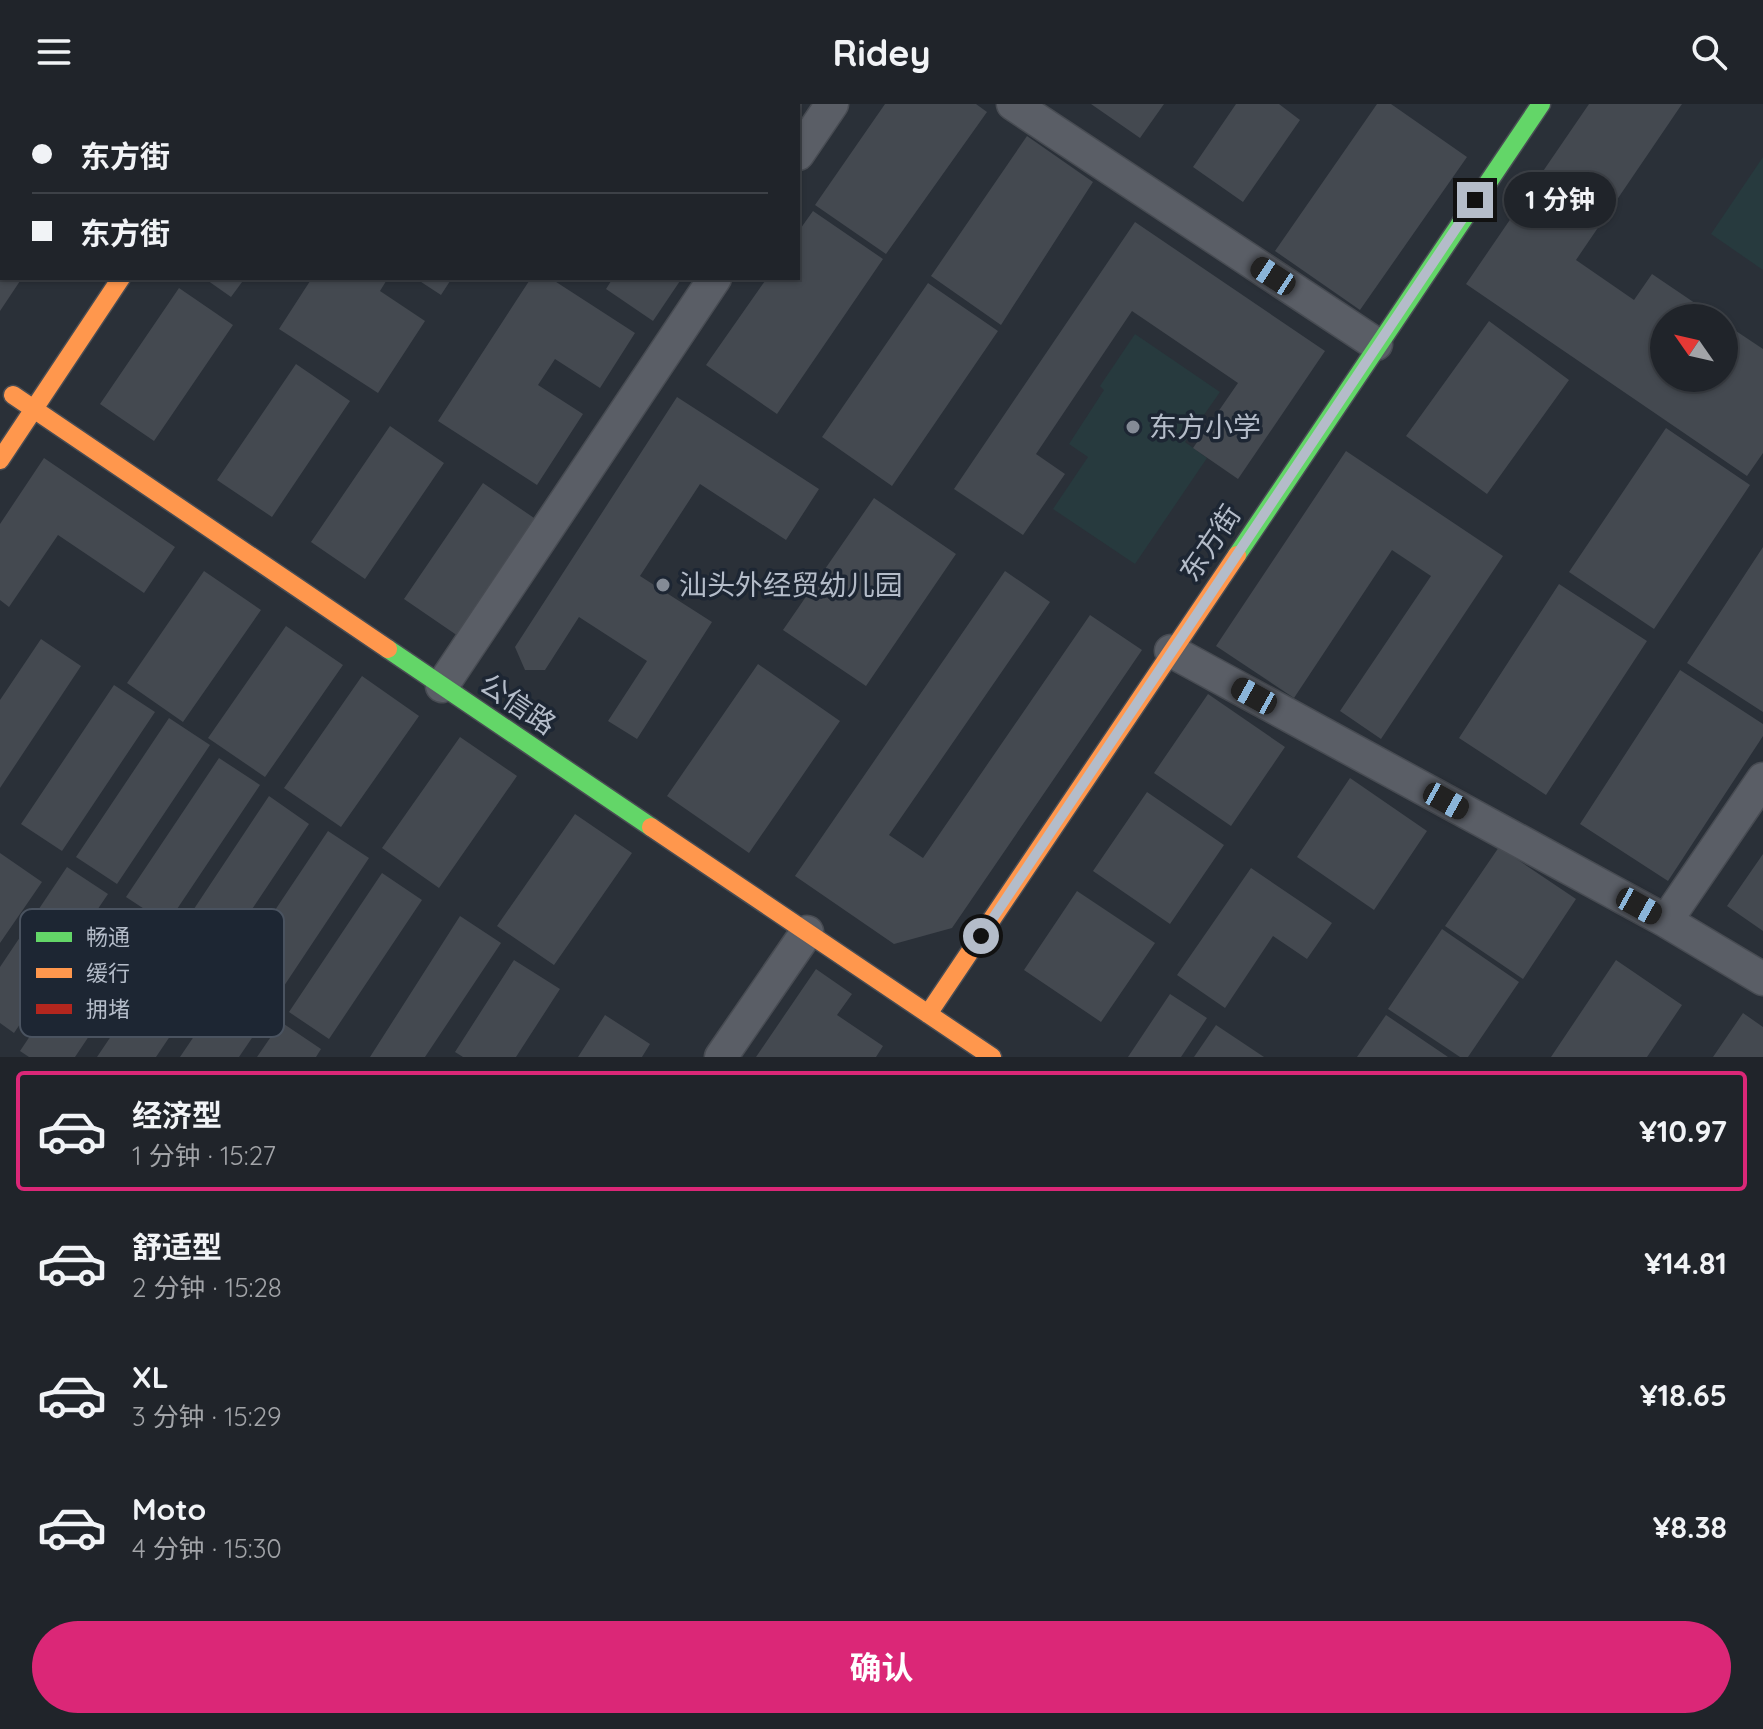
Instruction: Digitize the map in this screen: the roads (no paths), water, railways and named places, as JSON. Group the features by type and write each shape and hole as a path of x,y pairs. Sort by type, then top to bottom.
{"street":[{"path":"800,151 832,104"},
{"path":"1013,104 1376,344"},
{"name":"东方街","path":"928,1014 1376,344 1541,104"},
{"path":"0,460 120,280"},
{"path":"442,686 714,280"},
{"name":"公信路","path":"0,415 17,389 34,409 992,1057"},
{"path":"1171,651 1666,921 1763,979"},
{"path":"1666,921 1763,779"},
{"path":"721,1057 807,932"}],"place":[{"name":"东方小学","path":"1133,427"},
{"name":"汕头外经贸幼儿园","path":"663,585"}]}
